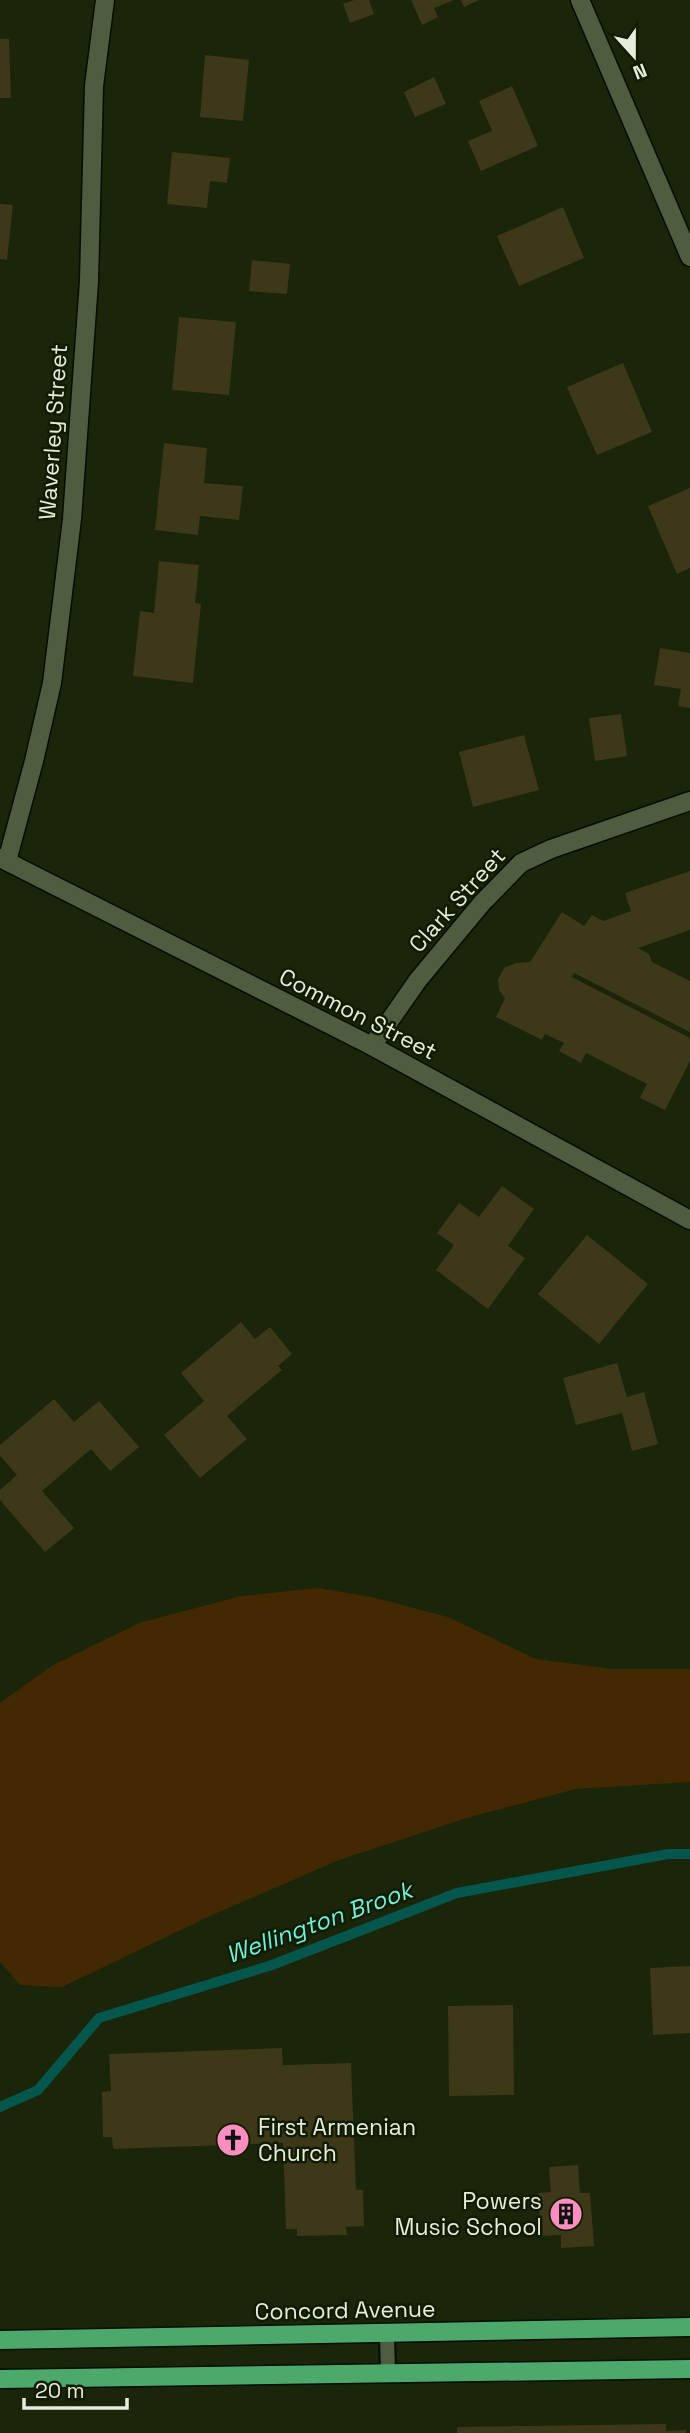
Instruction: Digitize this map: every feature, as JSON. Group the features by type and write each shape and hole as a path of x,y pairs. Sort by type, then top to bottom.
{"main road":[{"name":"Concord Avenue","path":"0,2340 690,2327"},
{"path":"0,2379 690,2369"}],"street":[{"name":"Waverley Street","path":"4,860 37,749 52,683 72,519 89,281 94,86 105,0"},
{"path":"580,0 688,245"},
{"name":"Clark Street","path":"372,1046 418,980 481,903 521,863 551,849 690,802"},
{"name":"Common Street","path":"4,860 290,1007 372,1046 690,1220"}],"lane":[{"path":"387,2334 388,2373"}],"shaded area":[{"path":"318,1588 372,1597 448,1617 536,1659 613,1669 690,1669 690,1782 576,1789 470,1817 339,1860 208,1917 62,1987 20,1985 0,1962 0,1703 53,1665 139,1623 241,1596"}],"building":[{"path":"354,0 369,0 374,14 350,23 343,4"},
{"path":"411,0 454,0 434,8 438,17 422,25"},
{"path":"461,0 479,0 464,7"},
{"path":"0,39 9,39 11,98 0,98"},
{"path":"205,55 249,60 243,121 200,117"},
{"path":"434,77 446,104 415,117 404,92"},
{"path":"512,86 538,146 481,171 468,141 492,131 479,101"},
{"path":"172,152 230,158 227,183 210,181 207,208 167,204"},
{"path":"0,204 13,205 7,260 0,259"},
{"path":"563,207 584,258 519,286 497,236"},
{"path":"252,260 290,264 287,294 249,291"},
{"path":"179,317 236,322 229,395 172,390"},
{"path":"623,363 652,432 597,455 567,387"},
{"path":"164,443 207,448 204,483 243,486 239,520 200,516 198,535 155,530"},
{"path":"690,488 690,568 677,574 648,506"},
{"path":"159,561 199,565 195,603 201,604 193,683 133,676 140,611 154,613"},
{"path":"660,648 690,653 690,708 678,706 681,689 654,685"},
{"path":"621,714 627,756 595,761 589,718"},
{"path":"524,735 539,790 473,807 459,752"},
{"path":"690,871 690,930 638,948 649,954 652,962 690,981 690,1032 574,973 572,977 690,1038 690,1061 665,1110 640,1098 647,1084 586,1053 581,1063 559,1051 564,1043 545,1034 542,1040 496,1017 505,998 499,990 498,979 504,968 516,963 530,962 562,912 584,926 592,915 603,921 631,911 625,893"},
{"path":"502,1186 534,1209 508,1246 525,1258 488,1309 436,1270 454,1245 437,1233 459,1203 479,1217"},
{"path":"587,1235 648,1284 599,1344 538,1294"},
{"path":"241,1322 255,1339 270,1327 292,1354 278,1366 282,1370 227,1416 247,1439 200,1478 164,1435 204,1401 181,1373"},
{"path":"617,1363 627,1397 644,1392 658,1444 632,1451 622,1413 576,1425 563,1378"},
{"path":"54,1399 74,1422 99,1401 139,1447 110,1471 91,1449 42,1491 74,1528 45,1552 0,1500 0,1490 17,1475 0,1456 0,1445"},
{"path":"690,1966 690,2033 653,2035 650,1968"},
{"path":"513,2005 514,2095 449,2096 448,2006"},
{"name":"First Armenian Church","path":"282,2048 283,2065 351,2063 356,2190 363,2190 364,2226 346,2227 347,2235 297,2236 297,2229 286,2229 283,2143 113,2149 112,2137 103,2137 102,2092 111,2091 109,2054"},
{"name":"Powers Music School","path":"578,2165 580,2193 590,2193 594,2246 561,2248 561,2235 541,2236 538,2193 551,2192 549,2167"},
{"path":"666,2424 666,2431 686,2430 686,2433 457,2433 457,2427"}],"waterway":[{"name":"Wellington Brook","path":"0,2107 38,2090 99,2018 272,1965 457,1893 668,1854 690,1854"}],"place":[{"name":"First Armenian Church","path":"233,2140"},
{"name":"Powers Music School","path":"566,2214"}]}
